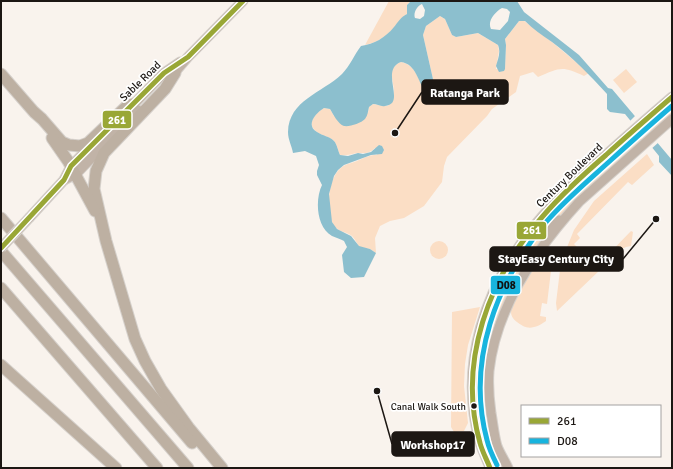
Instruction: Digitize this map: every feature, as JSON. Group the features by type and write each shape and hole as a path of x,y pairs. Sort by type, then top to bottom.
{"highway":[{"path":"175,73 165,89 113,139 100,159 94,180 96,198 106,241 135,339 145,361 161,389 222,468"},
{"path":"1,74 34,112 74,170 95,211 106,241"},
{"path":"34,112 42,118 62,142 69,145 80,146 88,143 129,107"},
{"path":"1,218 156,402 214,468"},
{"path":"1,251 188,468"},
{"path":"1,288 157,468"},
{"path":"1,365 116,468"}],"main road":[{"name":"Sable Road","path":"175,73 188,57 243,1"},
{"name":"Sable Road","path":"129,107 164,73 188,57"},
{"name":"Century Boulevard","path":"490,468 481,444 473,405 472,375 473,357 482,319 492,295 511,259 535,226 566,191 672,97"},
{"path":"535,226 540,229 547,228 560,220 672,119"},
{"path":"1,248 74,170 113,122"},
{"path":"74,170 113,139"},
{"path":"508,468 497,447 490,404 489,372 494,342 509,305 532,261 551,234 579,202"}],"shaded area":[{"path":"389,1 411,1 407,5 407,14 385,36 376,42 365,45"},
{"path":"440,16 445,19 452,35 456,37 478,33 498,45 499,51 496,69 505,69 505,39 519,21 523,20 589,73 584,76 570,70 561,69 538,77 533,72 520,76 516,92 492,109 447,157 442,182 424,206 404,218 390,221 380,226 375,238 376,253 370,249 359,247 352,236 336,228 332,222 329,208 331,185 337,172 346,165 368,156 377,155 375,148 367,153 340,155 334,141 317,132 312,126 312,122 315,116 324,108 330,109 334,116 368,113 369,107 373,104 388,106 394,92 392,70 401,62 412,68 422,86 435,88 423,35 426,26"},
{"path":"626,69 637,82 624,93 613,80"},
{"path":"672,101 672,113 598,178 580,196 547,232 529,258 509,305 495,332 486,358 484,396 486,424 481,425 477,407 477,374 481,345 489,317 500,290 514,264 530,239 572,190"},
{"path":"647,154 654,165 632,185 628,182 577,234 580,238 574,244 593,263 598,258 602,261 631,231 633,232 631,246 622,249 557,311 556,303 561,262 574,230 594,201"},
{"path":"439,241 445,244 448,250 445,256 439,259 433,256 430,250 433,244"},
{"path":"551,247 553,254 547,304 542,303 540,316 546,317 546,321 535,327 529,328 513,319 511,312 512,306 520,289 532,270 547,248 550,249"},
{"path":"480,307 468,345 465,364 464,386 468,423 464,431 454,432 451,427 452,312"}],"water":[{"path":"411,1 517,1 524,12 579,55 608,88 612,89 672,160 672,176 659,162 659,156 625,114 610,112 607,109 607,94 581,66 525,21 519,21 505,39 505,69 504,71 499,72 496,66 499,53 498,45 478,33 456,37 452,35 445,19 440,16 426,26 423,35 435,88 431,94 425,92 413,69 406,63 401,62 395,66 392,72 394,99 391,104 384,106 373,104 369,107 365,119 352,125 342,125 330,109 324,108 313,119 312,126 314,129 334,141 340,155 348,156 358,153 363,154 371,152 379,145 382,146 384,150 382,154 371,155 344,165 334,176 329,194 332,222 337,229 351,236 359,246 370,249 376,253 364,277 351,278 344,272 342,255 347,247 344,241 327,232 320,220 318,212 318,198 322,185 317,175 319,165 316,156 305,151 293,153 288,135 290,121 294,112 300,105 342,74 361,46 379,40 391,31 401,18 407,14 407,5","holes":["422,4 425,10 424,16 420,19 415,18 416,10","502,8 507,9 510,12 508,21 500,30 491,29 490,23 492,17"]}],"pier":[{"path":"636,115 659,142 650,150 629,122"}],"transit line":[{"name":"261","path":"1,248 64,180 71,166 164,73 188,57 243,1"},
{"name":"261","path":"490,468 480,443 474,412 473,382 476,352 483,322 493,293 507,266 524,240 550,208 581,177 672,97"},
{"name":"D08","path":"497,465 487,440 481,410 480,381 483,352 490,324 500,296 513,270 529,245 554,213 672,106"}],"place":[{"name":"Ratanga Park","path":"395,133"},
{"name":"StayEasy Century City","path":"656,219"},
{"name":"Workshop17","path":"377,391"},
{"name":"Canal Walk South","path":"474,406"}]}
